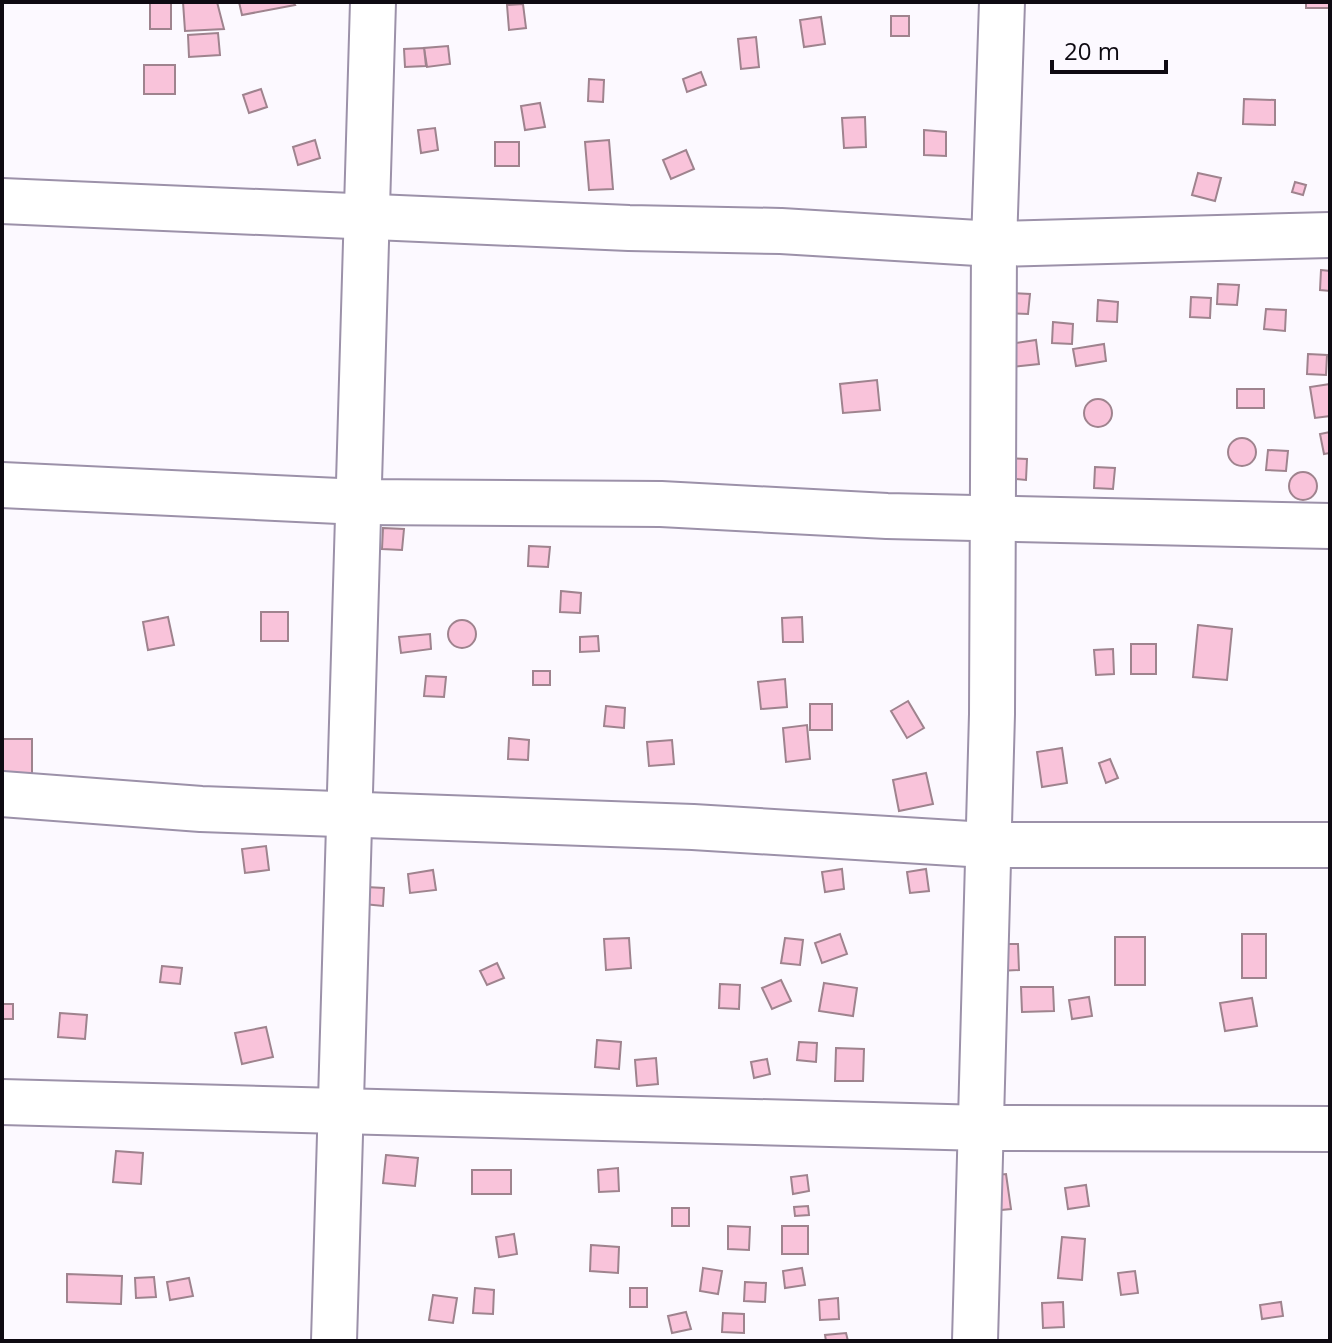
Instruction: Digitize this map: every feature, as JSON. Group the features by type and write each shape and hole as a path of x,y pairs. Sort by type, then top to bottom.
{"street":[{"path":"334,1341 373,2"},
{"path":"975,1341 984,1128 986,845 992,714 994,244 1002,2"},
{"path":"2,201 365,214 994,244 1330,235"},
{"path":"2,485 360,502 661,504 887,516 1330,526"},
{"path":"2,794 201,809 693,827 986,845 1330,845"},
{"path":"2,1102 984,1128 1330,1129"}],"building":[{"path":"150,2 171,2 171,29 150,29"},
{"path":"183,2 217,2 224,29 185,31"},
{"path":"239,2 293,2 295,5 242,15"},
{"path":"1306,2 1330,2 1330,8 1306,8"},
{"path":"523,4 526,28 509,30 507,5"},
{"path":"891,16 909,16 909,36 891,36"},
{"path":"821,17 825,44 804,47 800,20"},
{"path":"218,33 220,55 189,57 188,35"},
{"path":"756,37 759,67 741,69 738,39"},
{"path":"448,46 450,64 427,67 424,48"},
{"path":"424,48 426,66 405,67 404,49"},
{"path":"144,65 175,65 175,94 144,94"},
{"path":"701,72 706,85 687,92 683,79"},
{"path":"589,79 604,80 603,102 588,101"},
{"path":"261,89 267,107 249,113 243,95"},
{"path":"1244,99 1275,100 1275,125 1243,124"},
{"path":"540,103 545,127 525,130 521,106"},
{"path":"865,117 866,147 844,148 842,118"},
{"path":"435,128 438,150 421,153 418,130"},
{"path":"924,130 946,132 946,156 924,155"},
{"path":"315,140 320,158 298,165 293,147"},
{"path":"609,140 613,189 589,190 585,142"},
{"path":"495,142 519,142 519,166 495,166"},
{"path":"686,150 694,169 671,179 663,160"},
{"path":"1198,173 1221,178 1215,201 1192,195"},
{"path":"1295,182 1306,185 1303,195 1292,192"},
{"path":"1321,270 1330,271 1330,291 1320,290"},
{"path":"1218,284 1239,285 1237,305 1217,304"},
{"path":"1009,293 1030,294 1028,314 1008,313"},
{"path":"1191,297 1211,298 1210,318 1190,317"},
{"path":"1098,300 1118,302 1117,322 1097,321"},
{"path":"1266,309 1286,310 1285,331 1264,329"},
{"path":"1053,322 1073,324 1072,344 1052,343"},
{"path":"1036,340 1039,364 1012,367 1009,344"},
{"path":"1104,344 1106,361 1076,366 1073,349"},
{"path":"1308,354 1327,355 1326,375 1307,374"},
{"path":"877,380 880,410 843,413 840,384"},
{"path":"1330,384 1330,416 1315,418 1310,387"},
{"path":"1237,389 1264,389 1264,408 1237,408"},
{"path":"1098,399 1108,403 1112,413 1108,423 1098,427 1088,423 1084,413 1088,403"},
{"path":"1330,432 1330,453 1324,454 1320,434"},
{"path":"1242,438 1252,442 1256,452 1252,462 1242,466 1232,462 1228,452 1232,442"},
{"path":"1268,450 1288,451 1286,471 1266,470"},
{"path":"1007,458 1027,459 1026,480 1006,478"},
{"path":"1095,467 1115,468 1113,489 1094,488"},
{"path":"1303,472 1313,476 1317,486 1313,496 1303,500 1293,496 1289,486 1293,476"},
{"path":"383,528 404,529 402,550 382,549"},
{"path":"529,546 550,547 548,567 528,566"},
{"path":"561,591 581,593 580,613 560,612"},
{"path":"261,612 288,612 288,641 261,641"},
{"path":"168,617 174,645 148,650 143,622"},
{"path":"802,617 803,642 783,642 782,618"},
{"path":"462,620 472,624 476,634 472,644 462,648 452,644 448,634 452,624"},
{"path":"1198,625 1232,629 1227,680 1193,677"},
{"path":"430,634 431,649 401,653 399,637"},
{"path":"598,636 599,651 580,652 580,637"},
{"path":"1131,644 1156,644 1156,674 1131,674"},
{"path":"1113,649 1114,674 1096,675 1094,650"},
{"path":"533,671 550,671 550,685 533,685"},
{"path":"426,676 446,677 444,697 424,696"},
{"path":"785,679 787,707 761,709 758,682"},
{"path":"908,701 924,728 907,738 891,711"},
{"path":"810,704 832,704 832,730 810,730"},
{"path":"606,706 625,708 624,728 604,726"},
{"path":"807,725 810,759 786,762 783,728"},
{"path":"509,738 529,740 528,760 508,759"},
{"path":"2,739 32,739 32,774 2,774"},
{"path":"672,740 674,764 649,766 647,742"},
{"path":"1062,748 1067,783 1042,787 1037,752"},
{"path":"1110,759 1118,778 1106,783 1099,763"},
{"path":"926,773 933,804 899,811 893,780"},
{"path":"266,846 269,870 245,873 242,849"},
{"path":"842,869 844,889 825,892 822,872"},
{"path":"926,869 929,891 910,893 907,872"},
{"path":"433,870 436,890 410,893 408,874"},
{"path":"366,887 384,888 383,906 364,904"},
{"path":"840,934 847,954 822,963 815,943"},
{"path":"1242,934 1266,934 1266,978 1242,978"},
{"path":"1115,937 1145,937 1145,985 1115,985"},
{"path":"629,938 631,968 606,970 604,939"},
{"path":"785,938 803,940 800,965 781,963"},
{"path":"997,944 1018,944 1019,970 999,971"},
{"path":"497,963 504,978 487,985 480,971"},
{"path":"162,966 182,968 180,984 160,982"},
{"path":"781,980 791,1001 772,1009 762,988"},
{"path":"824,983 857,988 853,1016 819,1011"},
{"path":"720,984 740,985 739,1009 719,1008"},
{"path":"1021,987 1053,987 1054,1011 1022,1012"},
{"path":"1089,997 1092,1016 1072,1019 1069,1000"},
{"path":"1252,998 1257,1026 1225,1031 1220,1003"},
{"path":"2,1004 13,1004 13,1019 2,1019"},
{"path":"60,1013 87,1015 85,1039 58,1037"},
{"path":"266,1027 273,1057 242,1064 235,1033"},
{"path":"597,1040 621,1042 619,1069 595,1067"},
{"path":"799,1042 817,1043 816,1062 797,1060"},
{"path":"836,1048 864,1049 863,1081 835,1081"},
{"path":"656,1058 658,1084 637,1086 635,1060"},
{"path":"767,1059 770,1074 754,1078 751,1062"},
{"path":"116,1151 143,1153 141,1184 113,1182"},
{"path":"386,1155 418,1158 415,1186 383,1183"},
{"path":"618,1168 619,1191 599,1192 598,1170"},
{"path":"472,1170 511,1170 511,1194 472,1194"},
{"path":"1006,1174 1011,1209 991,1211 987,1176"},
{"path":"807,1175 809,1191 793,1194 791,1177"},
{"path":"1086,1185 1089,1206 1068,1209 1065,1188"},
{"path":"808,1206 809,1215 795,1216 794,1207"},
{"path":"672,1208 689,1208 689,1226 672,1226"},
{"path":"728,1226 750,1227 749,1250 728,1249"},
{"path":"782,1226 808,1226 808,1254 782,1254"},
{"path":"514,1234 517,1254 499,1257 496,1237"},
{"path":"1062,1237 1085,1239 1082,1280 1058,1278"},
{"path":"591,1245 619,1247 618,1273 590,1271"},
{"path":"703,1268 722,1271 718,1294 700,1291"},
{"path":"802,1268 805,1285 785,1288 783,1271"},
{"path":"1135,1271 1138,1293 1121,1295 1118,1273"},
{"path":"67,1274 122,1276 121,1304 67,1302"},
{"path":"154,1277 156,1297 136,1298 135,1278"},
{"path":"189,1278 193,1296 170,1300 167,1282"},
{"path":"745,1282 766,1283 765,1302 744,1301"},
{"path":"475,1288 494,1290 493,1314 473,1313"},
{"path":"630,1288 647,1288 647,1307 630,1307"},
{"path":"433,1295 457,1298 453,1323 429,1320"},
{"path":"838,1298 839,1319 820,1320 819,1300"},
{"path":"1063,1302 1064,1327 1043,1328 1042,1303"},
{"path":"1281,1302 1283,1316 1262,1319 1260,1305"},
{"path":"686,1312 691,1329 672,1333 668,1316"},
{"path":"723,1313 744,1314 744,1333 722,1332"},
{"path":"846,1333 848,1341 826,1341 825,1335"}]}
